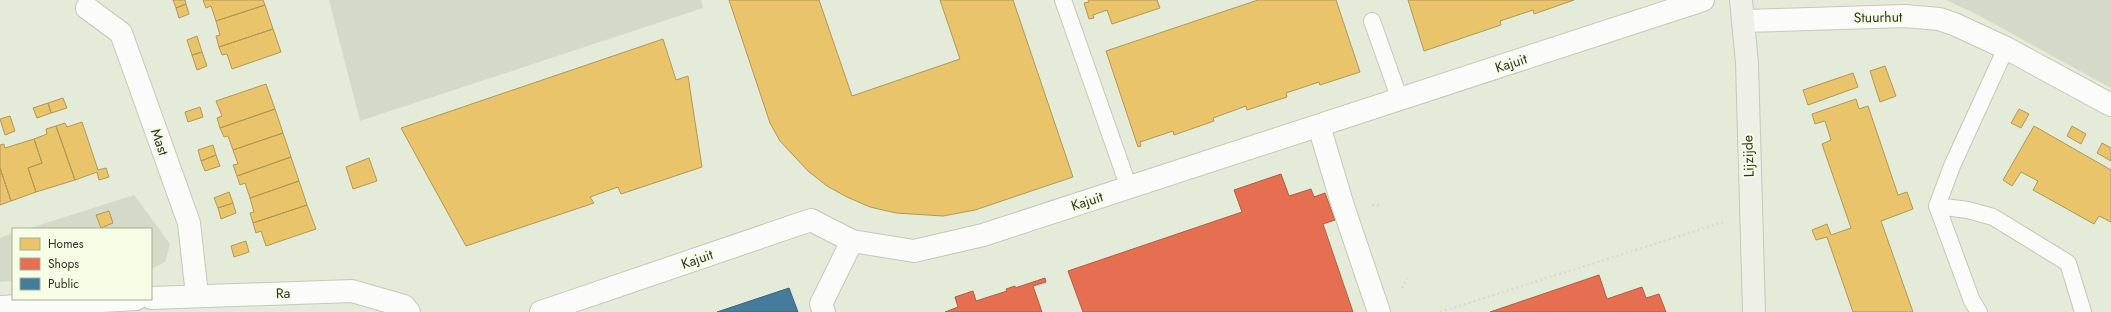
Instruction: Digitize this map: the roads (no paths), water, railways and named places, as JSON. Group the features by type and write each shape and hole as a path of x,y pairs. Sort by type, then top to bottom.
{"street":[{"name":"Kajuit","path":"541,312 811,220 852,241 914,251 983,235 1703,0"},
{"name":"Mast","path":"87,8 121,33 189,223 197,295"},
{"name":"Stuurhut","path":"1743,10 1922,16 1954,24 2006,48 2111,105"},
{"name":"Lijzijde","path":"1743,10 1754,312"},
{"path":"1319,126 1343,206 1379,312"},
{"path":"824,312 821,304 852,241"},
{"name":"Ra","path":"152,298 197,295 352,291 404,306 409,312"},
{"path":"0,307 119,300"}],"lane":[{"path":"1063,0 1129,188"},
{"path":"1372,21 1400,100"},
{"path":"1980,312 1972,301 1937,206 1952,166 2006,48"},
{"path":"1937,206 1968,210 1993,217 2068,263 2083,312"}]}
